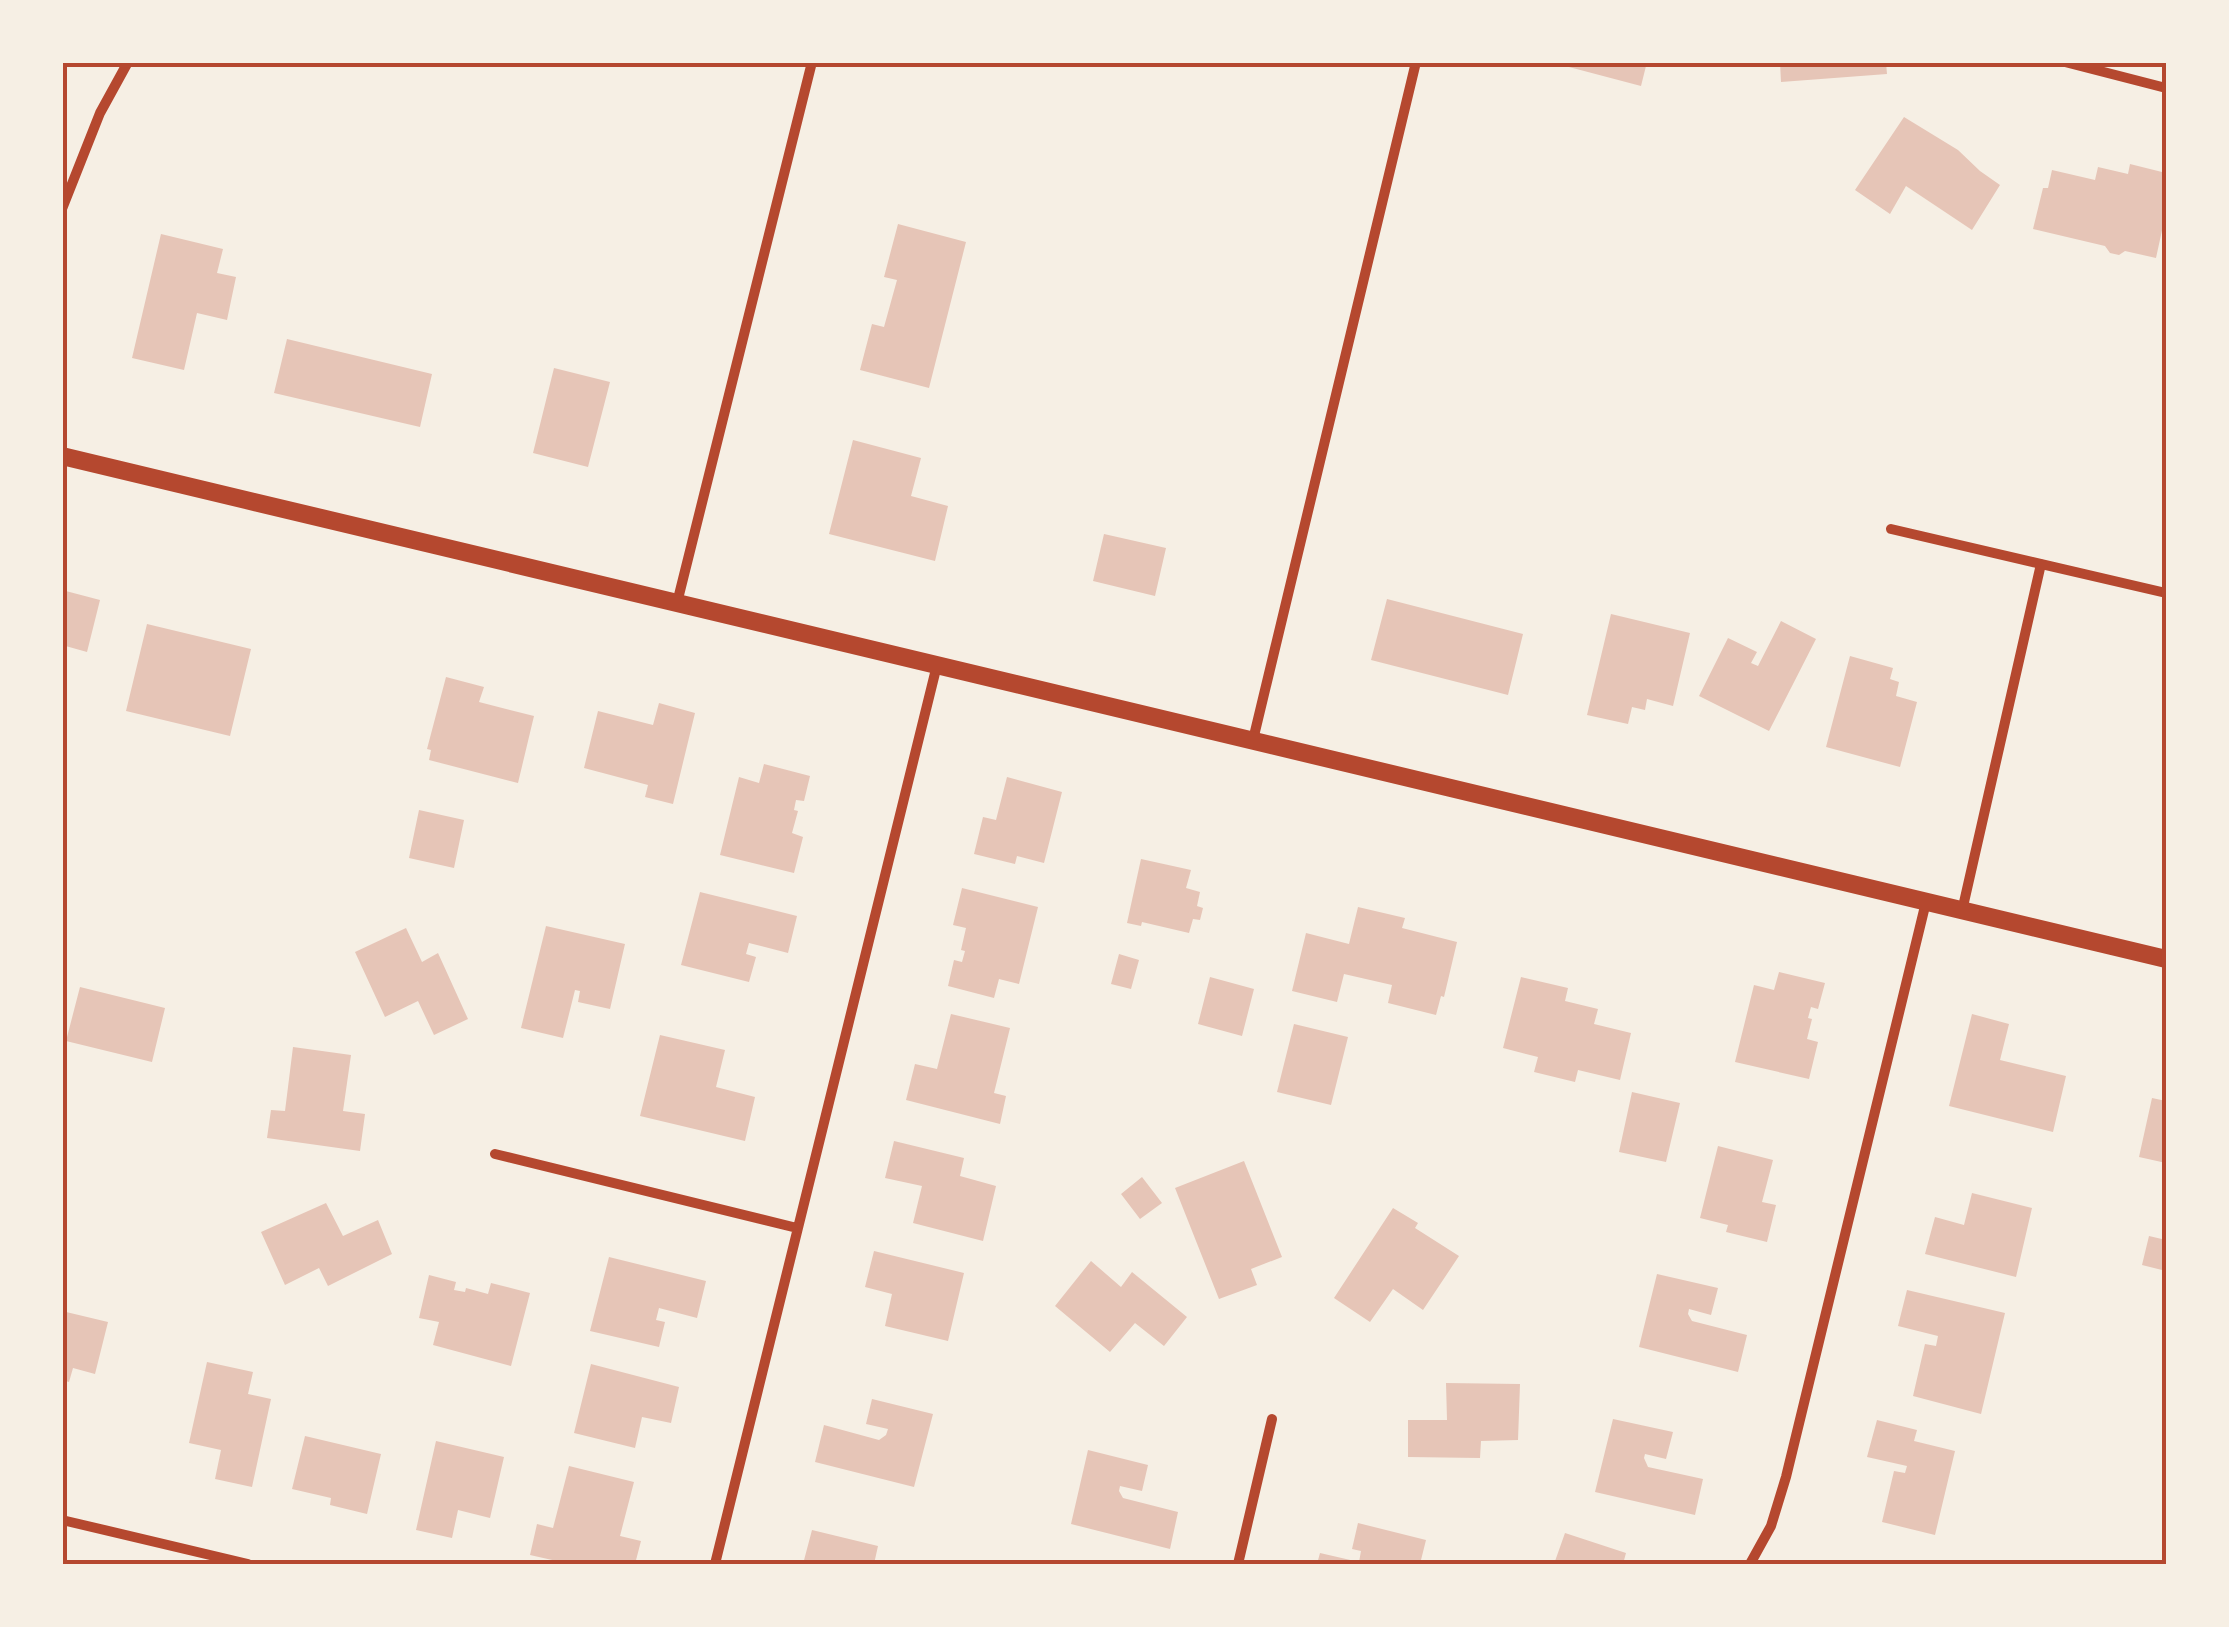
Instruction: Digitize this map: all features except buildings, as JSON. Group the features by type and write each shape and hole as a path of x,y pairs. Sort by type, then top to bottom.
{"street":[{"path":"62,208 100,112 128,62"},
{"path":"677,602 812,62"},
{"path":"1252,740 1416,62"},
{"path":"2066,62 2166,88"},
{"path":"62,456 2166,960"},
{"path":"1891,529 2166,592"},
{"path":"1962,911 2041,564"},
{"path":"715,1564 937,665"},
{"path":"1750,1564 1772,1526 1786,1477 1926,902"},
{"path":"495,1154 797,1228"},
{"path":"1238,1564 1272,1419"},
{"path":"62,1520 248,1564"}]}
